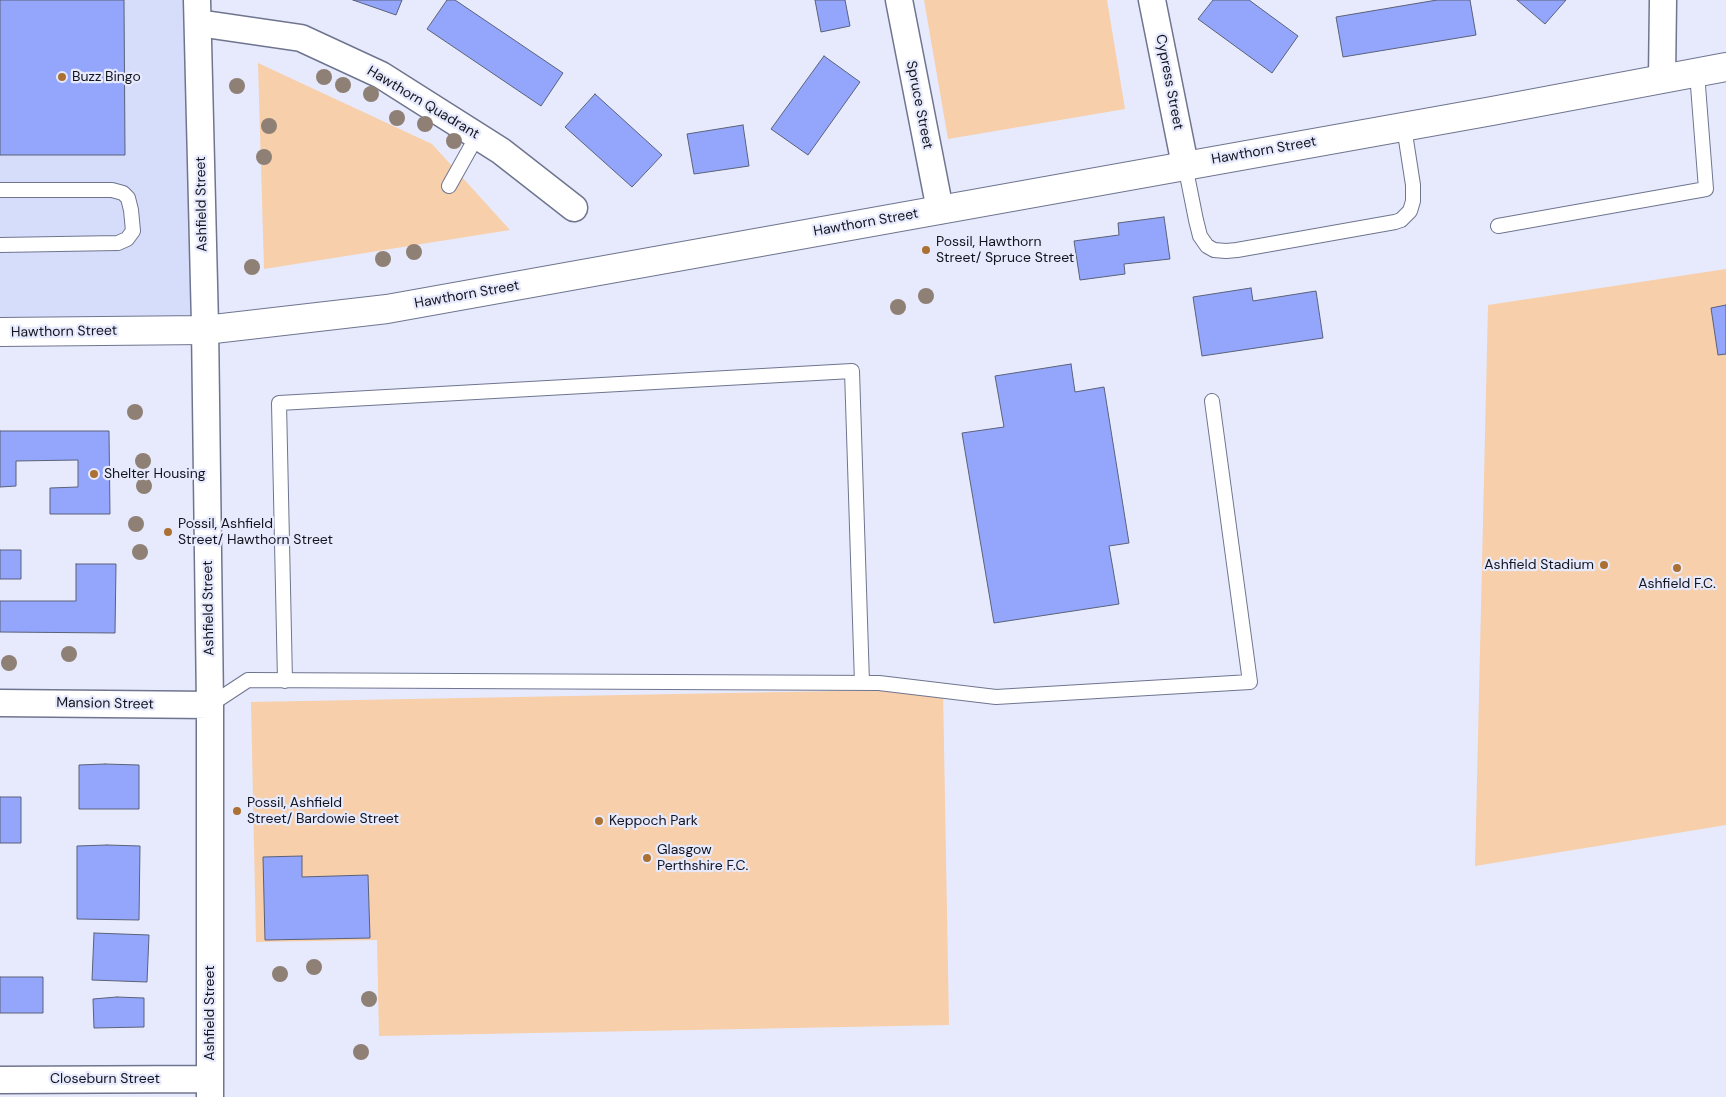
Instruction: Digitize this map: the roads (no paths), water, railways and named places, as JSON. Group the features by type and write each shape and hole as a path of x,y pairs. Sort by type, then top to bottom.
{"main road":[{"name":"Hawthorn Street","path":"0,332 205,330 386,309 1726,68"}],"street":[{"name":"Spruce Street","path":"899,0 940,210"},
{"name":"Cypress Street","path":"1152,0 1186,165"},
{"path":"1662,0 1662,79"},
{"name":"Hawthorn Quadrant","path":"198,12 301,38 381,75 501,151 574,208"},
{"name":"Ashfield Street","path":"198,12 210,705 210,1088"},
{"name":"Mansion Street","path":"0,703 210,705"},
{"name":"Closeburn Street","path":"0,1080 210,1088"}],"lane":[{"path":"1498,226 1706,189 1697,73"},
{"path":"1186,165 1200,236 1206,246 1214,250 1236,250 1395,222 1401,220 1410,211 1413,201 1413,185 1404,126"},
{"path":"448,186 477,136"},
{"path":"0,190 112,190 123,192 128,198 133,231 127,239 118,243 0,244"},
{"path":"285,680 279,403 852,371 862,683"},
{"path":"210,705 248,680 879,683 996,697 1250,682 1212,401"}],"place":[{"name":"Buzz Bingo","path":"62,77"},
{"name":"Possil, Hawthorn Street/ Spruce Street","path":"926,250"},
{"name":"Shelter Housing","path":"94,474"},
{"name":"Possil, Ashfield Street/ Hawthorn Street","path":"168,532"},
{"name":"Ashfield Stadium","path":"1604,565"},
{"name":"Ashfield F.C.","path":"1677,568"},
{"name":"Possil, Ashfield Street/ Bardowie Street","path":"237,811"},
{"name":"Keppoch Park","path":"599,821"},
{"name":"Glasgow Perthshire F.C.","path":"647,858"}]}
